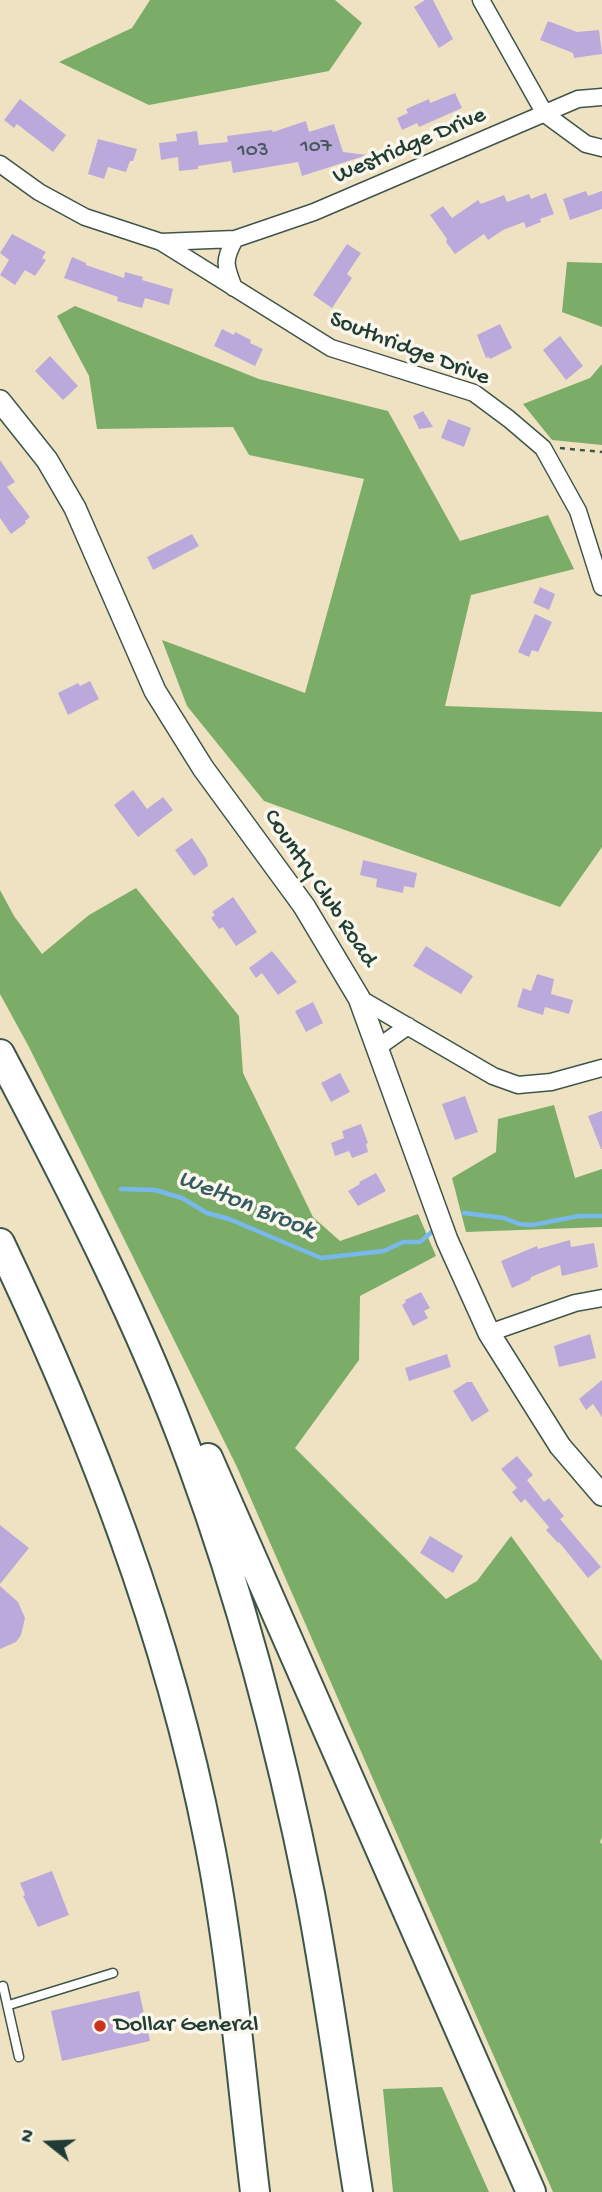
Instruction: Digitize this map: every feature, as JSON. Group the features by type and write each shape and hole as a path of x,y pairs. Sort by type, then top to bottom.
{"highway":[{"path":"0,1054 71,1190 134,1320 166,1395 213,1525 278,1751 300,1848 358,2192"},
{"path":"71,1190 107,1251 173,1379 531,2192"},
{"path":"0,1243 54,1360 113,1506 156,1630 176,1701 209,1839 222,1911 256,2192"},
{"path":"236,2032 262,2192"}],"street":[{"path":"481,0 545,114 586,144 602,148"},
{"name":"Westridge Drive","path":"0,164 39,192 85,217 161,242 235,239 314,212 578,99 602,97"},
{"path":"234,288 226,268 225,257 235,239"},
{"name":"Southridge Drive","path":"161,242 331,348 474,393 509,419 543,448 578,511 602,587"},
{"name":"Country Club Road","path":"0,401 47,460 75,508 155,691 203,768 304,906 359,998 446,1240 489,1333 559,1446 602,1495"},
{"path":"359,998 493,1076 518,1084 551,1082 602,1068"},
{"path":"377,1048 408,1026"},
{"path":"489,1333 575,1303 602,1298"}],"lane":[{"path":"9,2006 113,1973"},
{"path":"3,1986 19,2057"}],"path":[{"path":"543,448 602,452"}],"green space":[{"path":"150,0 335,0 362,23 329,71 149,105 59,62 132,28"},
{"path":"567,262 602,263 602,327 562,312"},
{"path":"75,306 259,379 388,411 460,541 548,515 574,569 471,595 445,706 602,712 602,847 560,907 264,801 187,706 162,640 305,693 364,479 249,455 233,427 97,429 89,376 57,316"},
{"path":"602,364 602,445 552,440 523,404 590,378"},
{"path":"136,888 239,1016 243,1073 313,1217 340,1241 418,1214 436,1256 360,1296 359,1360 295,1448 446,1599 477,1581 511,1536 602,1661 602,2192 553,2192 237,1467 29,1047 0,994 0,890 14,916 42,954 89,915"},
{"path":"554,1105 575,1178 602,1169 602,1227 466,1232 452,1178 496,1152 498,1119"},
{"path":"442,2087 489,2192 393,2192 383,2089"}],"building":[{"path":"425,0 433,0 453,39 439,48 414,7"},
{"path":"548,21 577,32 599,30 602,54 574,58 573,53 540,40"},
{"path":"455,93 462,108 419,127 417,123 402,130 397,118 408,113 406,109 429,99 430,103"},
{"path":"20,99 66,135 53,152 17,124 14,128 4,120"},
{"path":"306,121 309,132 334,124 343,152 367,155 302,176 298,162 233,173 231,161 179,171 178,157 161,160 159,143 177,141 176,134 197,131 199,145 228,142 227,136 273,132"},
{"path":"98,139 137,149 126,172 108,167 104,179 88,174"},
{"path":"586,191 588,196 602,191 602,209 570,220 563,199"},
{"path":"546,193 554,214 526,228 524,222 503,230 488,240 484,234 455,254 430,215 443,206 452,218 478,200 481,204 504,195 507,202 529,194 531,199"},
{"path":"12,234 46,252 42,258 46,260 35,276 25,270 15,285 0,275 9,260 0,253"},
{"path":"347,244 361,253 347,274 352,278 332,308 313,295"},
{"path":"72,257 86,265 124,278 125,272 173,289 169,305 145,298 142,308 117,301 118,297 64,278"},
{"path":"500,324 512,348 490,359 486,358 477,335"},
{"path":"222,329 234,335 235,332 263,349 255,366 214,346"},
{"path":"560,336 583,366 566,380 543,350"},
{"path":"50,356 78,386 63,400 35,371"},
{"path":"423,411 433,427 419,429 413,416"},
{"path":"448,419 471,428 464,447 441,438"},
{"path":"0,460 15,482 7,487 30,517 11,534 0,518"},
{"path":"192,534 199,546 153,570 147,557"},
{"path":"540,587 555,594 549,610 533,603"},
{"path":"535,614 552,622 538,652 532,650 529,657 518,652"},
{"path":"90,681 99,699 68,715 58,693 78,683 80,686"},
{"path":"133,790 147,809 163,797 173,810 138,837 114,805"},
{"path":"192,838 208,866 194,876 175,850"},
{"path":"363,860 417,873 414,888 404,886 403,893 376,887 377,879 360,875"},
{"path":"233,897 257,932 236,946 223,927 219,929 211,918 215,915 212,912"},
{"path":"426,946 473,976 461,994 413,966"},
{"path":"272,951 297,982 278,995 262,973 256,978 249,968"},
{"path":"537,974 554,979 551,994 573,1000 569,1014 545,1007 543,1015 517,1007 523,988 531,991"},
{"path":"313,1002 323,1023 306,1032 295,1011"},
{"path":"340,1073 350,1092 331,1102 321,1083"},
{"path":"465,1096 478,1132 455,1140 442,1104"},
{"path":"602,1111 602,1149 601,1149 588,1116"},
{"path":"361,1124 368,1143 368,1152 352,1158 349,1151 335,1156 331,1143 344,1138 342,1131"},
{"path":"376,1173 386,1191 358,1206 348,1191"},
{"path":"570,1240 571,1247 594,1243 598,1267 562,1276 560,1265 512,1288 501,1261 537,1246 538,1249"},
{"path":"421,1292 430,1308 424,1311 428,1318 413,1326 402,1305 405,1300"},
{"path":"590,1334 596,1358 559,1367 554,1346"},
{"path":"447,1354 451,1367 409,1381 405,1368"},
{"path":"602,1380 602,1417 593,1404 586,1410 579,1399"},
{"path":"467,1382 472,1382 489,1411 472,1422 453,1391"},
{"path":"517,1456 533,1475 527,1480 544,1502 549,1498 564,1516 560,1519 601,1567 588,1578 546,1530 549,1527 525,1499 521,1503 512,1492 517,1488 501,1469"},
{"path":"0,1525 29,1548 0,1584"},
{"path":"430,1536 463,1556 453,1573 420,1553"},
{"path":"0,1586 18,1602 25,1618 21,1635 16,1642 0,1649"},
{"path":"52,1871 69,1915 38,1927 23,1896 25,1895 20,1883"},
{"name":"Dollar General","path":"139,1991 150,2041 62,2061 51,2011"}],"waterway":[{"name":"Welton Brook","path":"121,1189 155,1190 182,1198 207,1213 229,1219 321,1258 384,1251 403,1242 420,1242 434,1230"},
{"name":"Welton Brook","path":"464,1213 532,1225 579,1216 602,1216"}],"place":[{"name":"Dollar General","path":"100,2026"}]}
